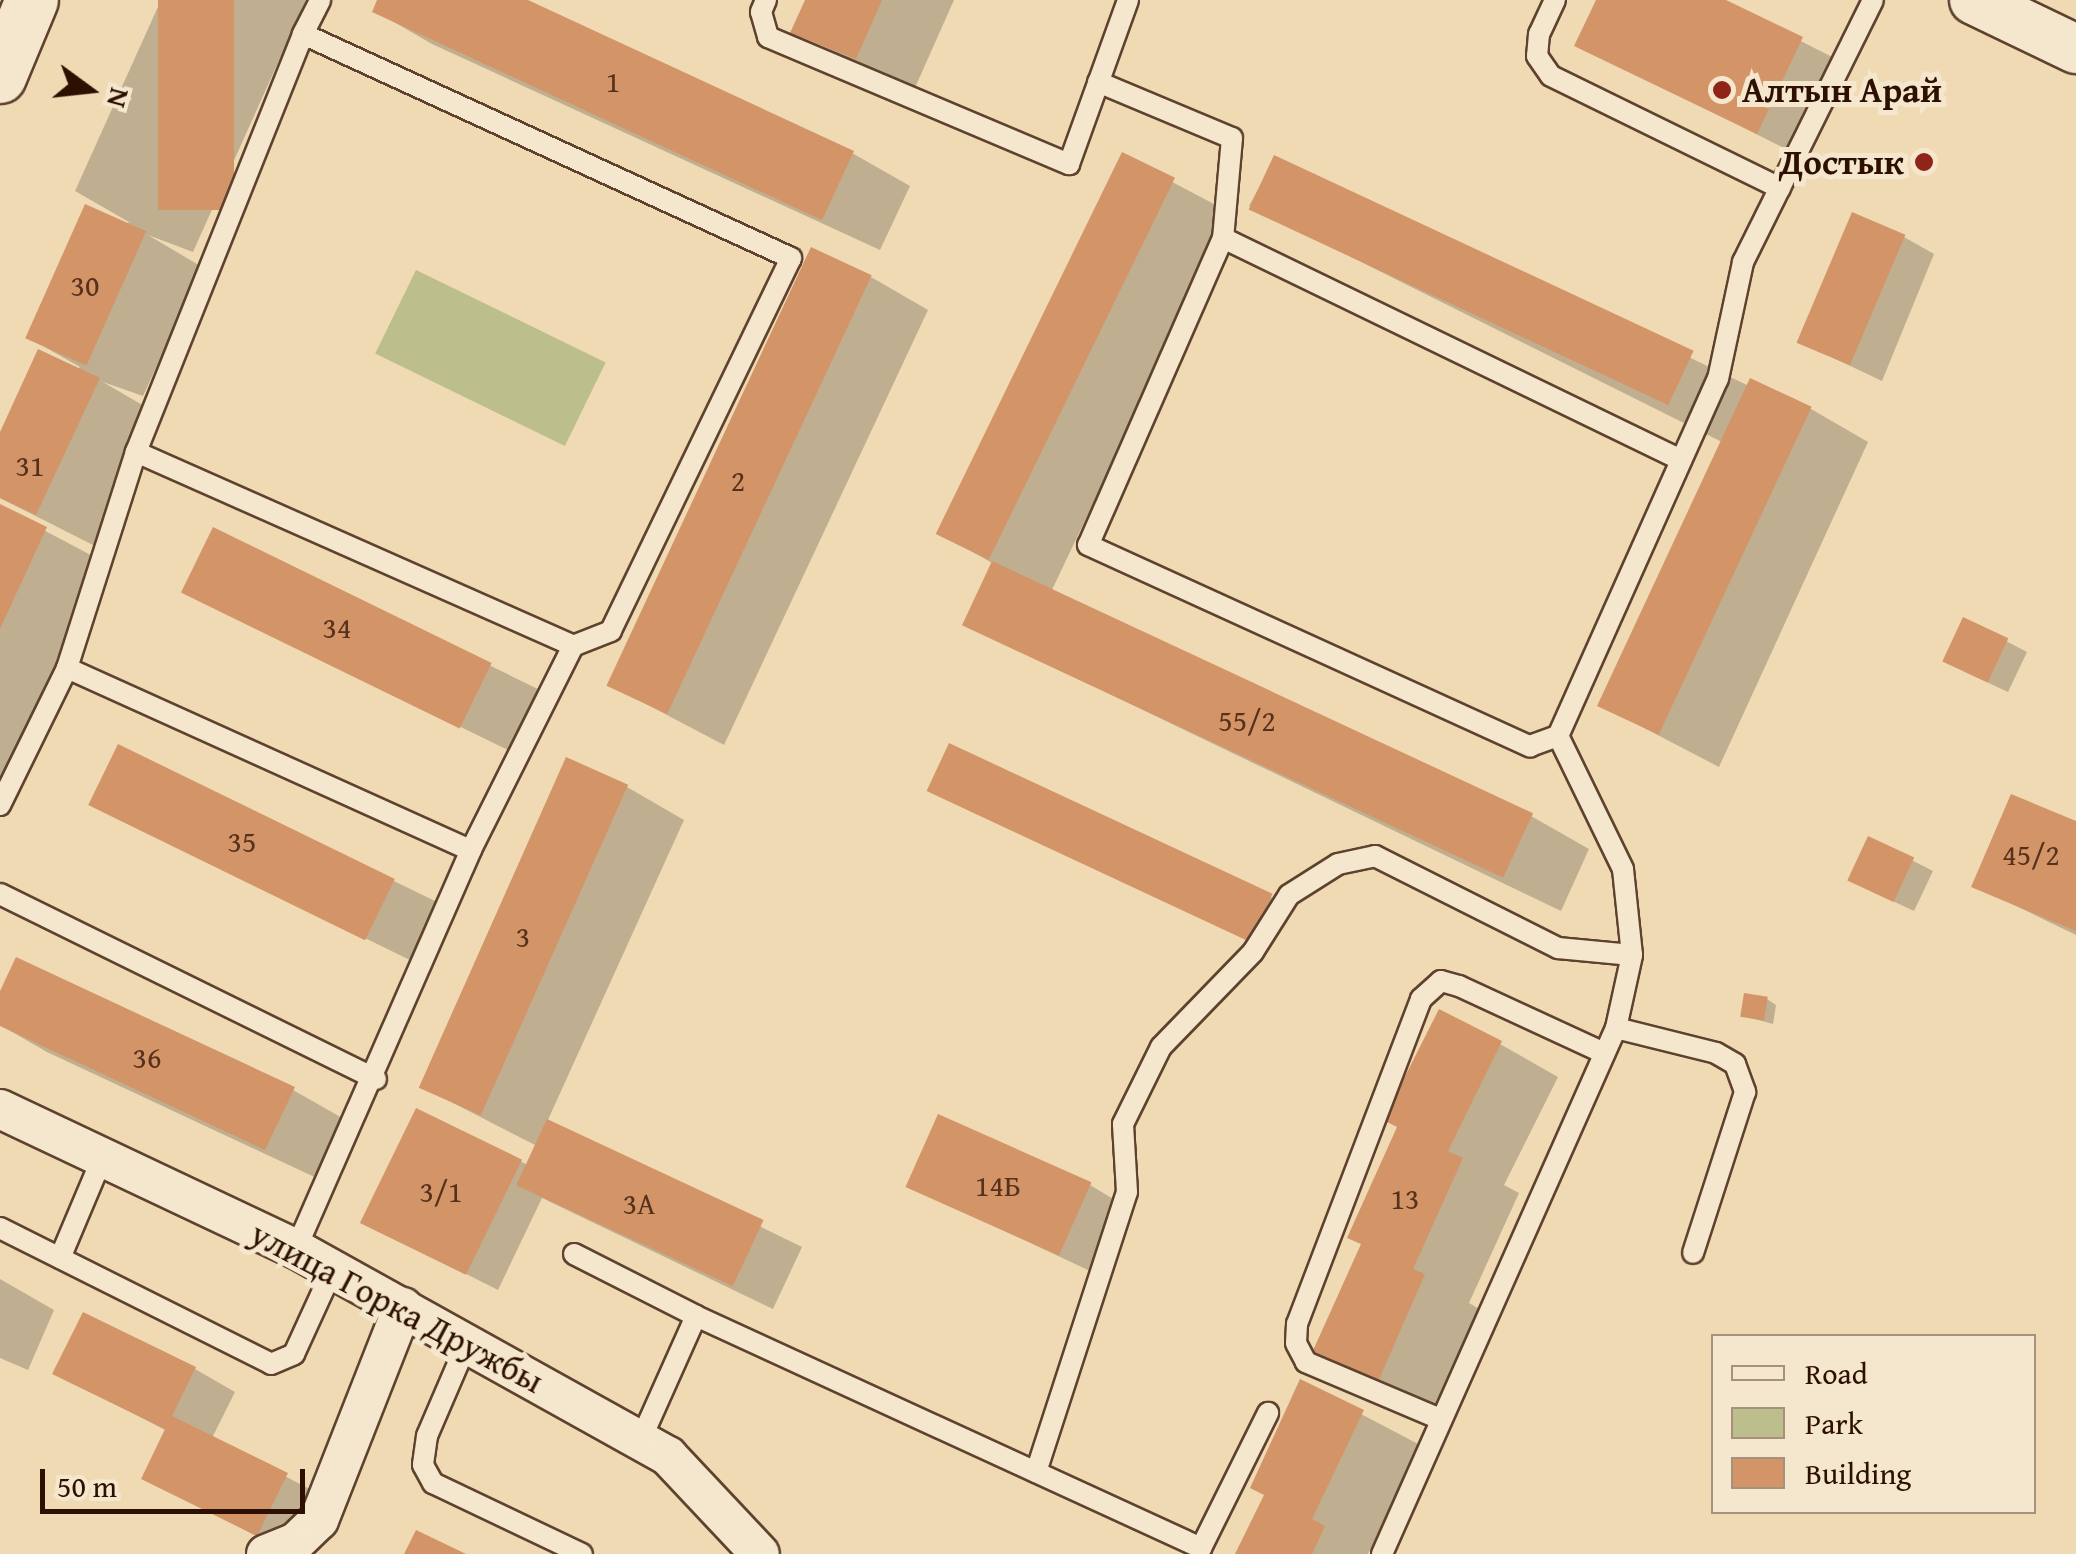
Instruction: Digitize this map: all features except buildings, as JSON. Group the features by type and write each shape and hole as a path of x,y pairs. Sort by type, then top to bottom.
{"main road":[{"path":"0,77 32,0"}],"street":[{"path":"1974,0 2076,50"},
{"name":"улица Горка Дружбы","path":"0,1109 104,1154 333,1269 668,1456 760,1554"},
{"path":"266,1554 296,1542 319,1520 403,1307"}],"lane":[{"path":"0,806 67,668 136,452 320,0"},
{"path":"766,0 761,12 768,37 1069,164 1128,0"},
{"path":"1555,0 1539,34 1537,56 1550,76 1780,188"},
{"path":"1098,82 1232,138 1224,238 1088,545 1530,746 1558,736 1718,378 1744,262 1872,0"},
{"path":"296,1250 376,1080 471,850 573,646 611,631 791,258 304,34"},
{"path":"1224,238 1681,460"},
{"path":"136,452 573,646"},
{"path":"67,668 471,850"},
{"path":"1382,1554 1616,1028 1632,955 1624,870 1558,736"},
{"path":"1036,1472 1128,1192 1123,1124 1161,1047 1253,952 1290,895 1338,864 1375,856 1558,948 1632,955"},
{"path":"0,894 376,1080"},
{"path":"1440,1420 1306,1362 1296,1344 1297,1324 1421,999 1441,981 1459,986 1604,1053"},
{"path":"1616,1028 1716,1053 1735,1064 1745,1092 1693,1253"},
{"path":"60,1258 104,1154"},
{"path":"0,1228 271,1364 294,1354 333,1269"},
{"path":"574,1254 696,1316 1199,1551 1268,1412"},
{"path":"640,1440 696,1316"},
{"path":"468,1344 427,1436 423,1465 433,1483 582,1554"}],"green space":[{"path":"416,270 606,362 565,446 375,354"}],"place":[{"name":"Алтын Арай","path":"1722,90"},
{"name":"Достык","path":"1924,162"}]}
